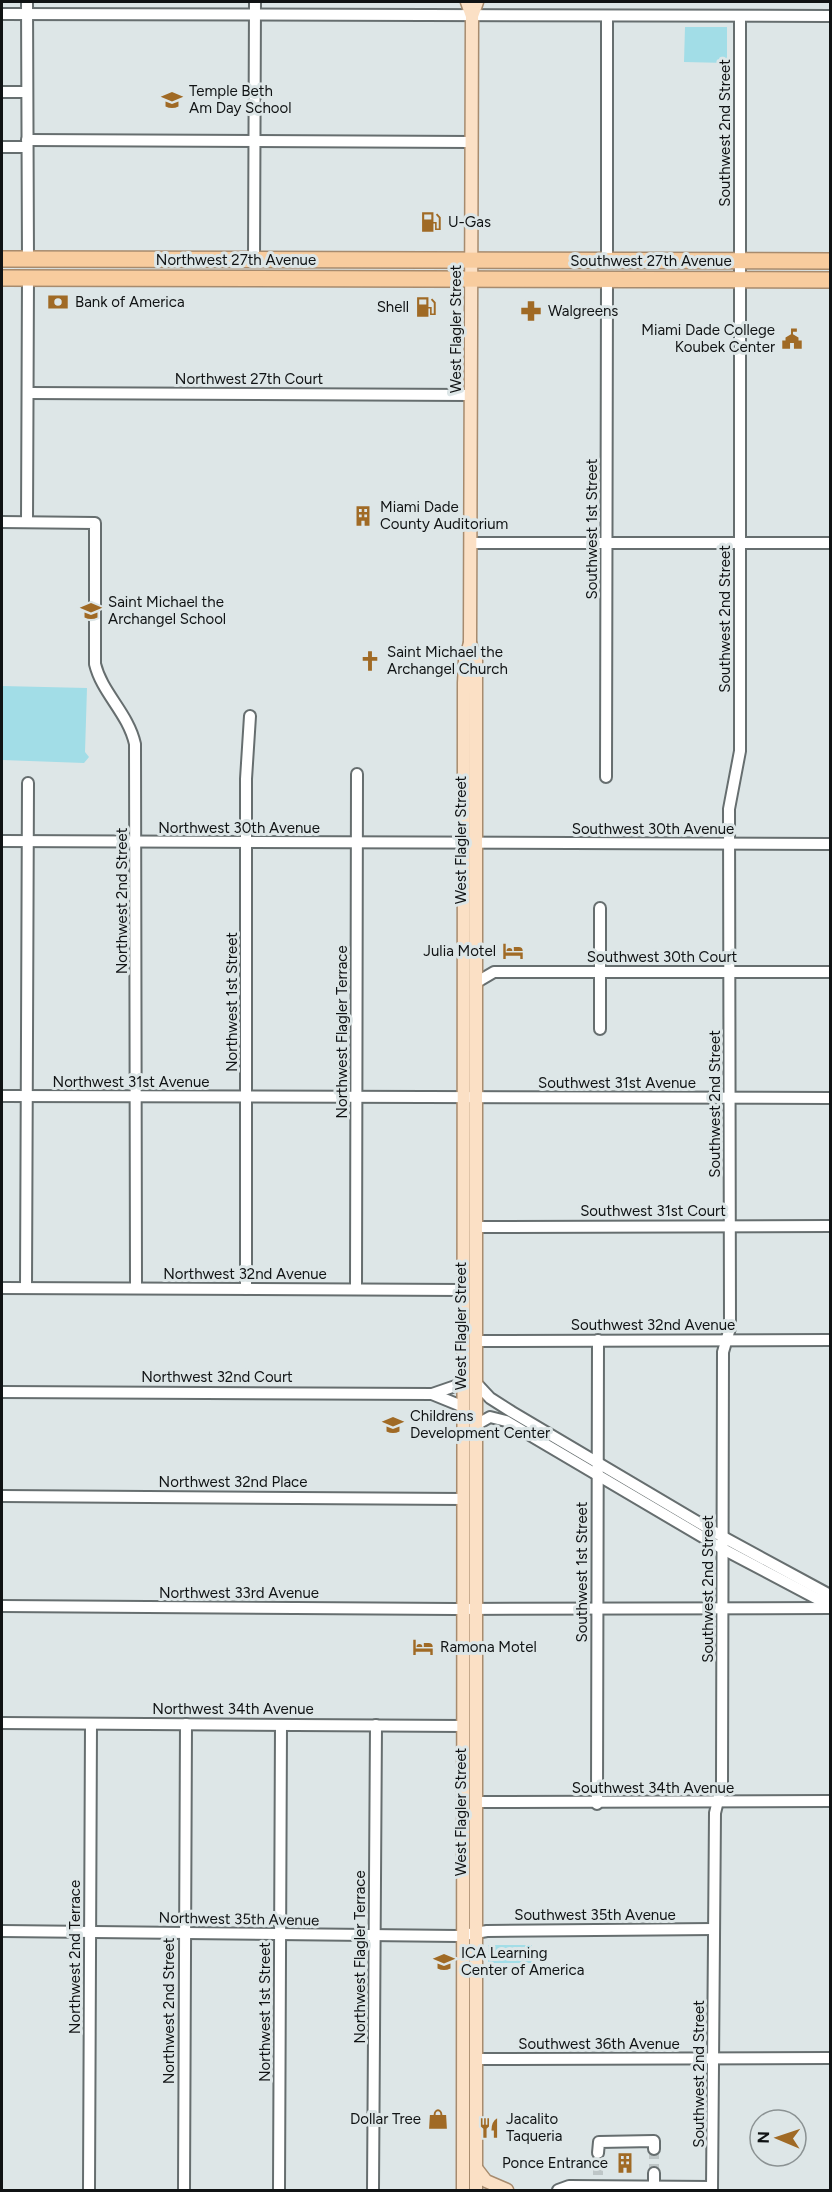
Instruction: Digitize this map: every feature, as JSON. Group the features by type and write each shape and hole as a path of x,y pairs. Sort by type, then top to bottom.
{"highway":[{"name":"Northwest 27th Avenue","path":"2,259 471,261"},
{"path":"2,270 20,267 28,259"},
{"path":"28,278 39,267 94,265 103,259"},
{"path":"236,280 254,261 267,280"},
{"name":"Southwest 27th Avenue","path":"471,261 831,261"},
{"name":"Northwest 27th Avenue","path":"2,278 471,280"},
{"name":"Southwest 27th Avenue","path":"471,280 831,280"}],"main road":[{"name":"West Flagler Street","path":"467,2 471,16 470,643 465,660 464,719 477,982 470,1098 464,1290 464,1355 476,1425 464,1726 476,2060 476,2190"},
{"name":"West Flagler Street","path":"471,16 477,2"},
{"name":"West Flagler Street","path":"464,2190 470,1934 476,1802 464,1499 464,1407 476,1341 476,1227 470,1098 470,844 476,741 476,660 470,643"},
{"path":"464,719 476,741"},
{"path":"464,1290 476,1280"},
{"path":"464,1355 476,1341"},
{"path":"476,2168 486,2181 507,2190"}],"street":[{"path":"27,2 28,259"},
{"path":"254,261 255,2"},
{"path":"2,14 831,16"},
{"path":"607,261 608,16"},
{"name":"Southwest 2nd Street","path":"712,2189 715,1813 722,1784 723,1352 730,1328 730,799 740,751 740,16"},
{"path":"2,92 27,92"},
{"path":"2,147 27,144 471,142"},
{"path":"2,522 27,522 28,278"},
{"name":"Southwest 1st Street","path":"606,777 607,280"},
{"name":"Northwest 27th Court","path":"28,393 471,395"},
{"name":"Northwest 2nd Street","path":"27,522 95,523 95,664 103,682 126,716 133,734 137,765 136,1288"},
{"path":"470,543 831,543"},
{"name":"Northwest 1st Street","path":"246,1289 247,843 250,716"},
{"name":"Northwest Flagler Terrace","path":"356,1289 357,774"},
{"path":"26,1288 28,783"},
{"name":"Northwest 30th Avenue","path":"2,841 470,844"},
{"name":"Southwest 30th Avenue","path":"470,844 831,844"},
{"path":"600,908 600,1029"},
{"name":"Southwest 30th Court","path":"476,964 494,972 831,972"},
{"path":"477,982 494,972"},
{"name":"Northwest 31st Avenue","path":"2,1096 470,1098"},
{"name":"Southwest 31st Avenue","path":"470,1098 831,1098"},
{"name":"Southwest 31st Court","path":"476,1227 831,1226"},
{"name":"Northwest 32nd Avenue","path":"2,1288 464,1290"},
{"name":"Southwest 1st Street","path":"597,1804 598,1340"},
{"name":"Southwest 32nd Avenue","path":"476,1341 831,1340"},
{"path":"470,1383 492,1400 598,1463 791,1587 831,1607"},
{"name":"Northwest 32nd Court","path":"2,1392 432,1394 470,1383"},
{"name":"Northwest 32nd Court","path":"432,1394 464,1407"},
{"path":"476,1425 490,1417 500,1418 598,1475 723,1543 831,1595"},
{"name":"Northwest 32nd Place","path":"2,1496 464,1499"},
{"path":"785,1608 790,1599 791,1587"},
{"name":"Northwest 33rd Avenue","path":"2,1606 470,1609 831,1607"},
{"name":"Northwest 34th Avenue","path":"2,1723 464,1726"},
{"name":"Northwest 2nd Terrace","path":"89,2190 91,1724"},
{"name":"Northwest 2nd Street","path":"184,2190 186,1724"},
{"name":"Northwest 1st Street","path":"279,2190 281,1725"},
{"name":"Northwest Flagler Terrace","path":"373,2190 376,1725"},
{"name":"Southwest 34th Avenue","path":"476,1802 597,1804 831,1801"},
{"name":"Southwest 35th Avenue","path":"470,1934 714,1929"},
{"name":"Northwest 35th Avenue","path":"2,1931 375,1936 470,1934"},
{"name":"Southwest 36th Avenue","path":"476,2060 831,2058"},
{"path":"598,2153 599,2142 654,2141 654,2149"},
{"path":"654,2173 654,2188"},
{"path":"558,2190 569,2186 606,2186 631,2190 712,2189"}],"shaded area":[{"path":"685,27 727,27 727,63 684,62"},
{"path":"2,686 87,688 85,752 89,757 84,763 2,760"},
{"path":"488,1945 532,1945 532,1963 488,1963"}],"tunnel":[{"path":"654,2149 654,2173"},
{"path":"598,2153 598,2175"}],"place":[{"name":"Temple Beth Am Day School","path":"172,100"},
{"name":"U-Gas","path":"431,222"},
{"name":"Bank of America","path":"58,302"},
{"name":"Shell","path":"426,307"},
{"name":"Walgreens","path":"531,311"},
{"name":"Miami Dade College Koubek Center","path":"792,339"},
{"name":"Miami Dade County Auditorium","path":"363,516"},
{"name":"Saint Michael the Archangel School","path":"91,611"},
{"name":"Saint Michael the Archangel Church","path":"370,661"},
{"name":"Julia Motel","path":"513,951"},
{"name":"Childrens Development Center","path":"393,1425"},
{"name":"Ramona Motel","path":"423,1647"},
{"name":"ICA Learning Center of America","path":"444,1962"},
{"name":"Dollar Tree","path":"438,2119"},
{"name":"Jacalito Taqueria","path":"489,2128"},
{"name":"Ponce Entrance","path":"625,2163"}]}
